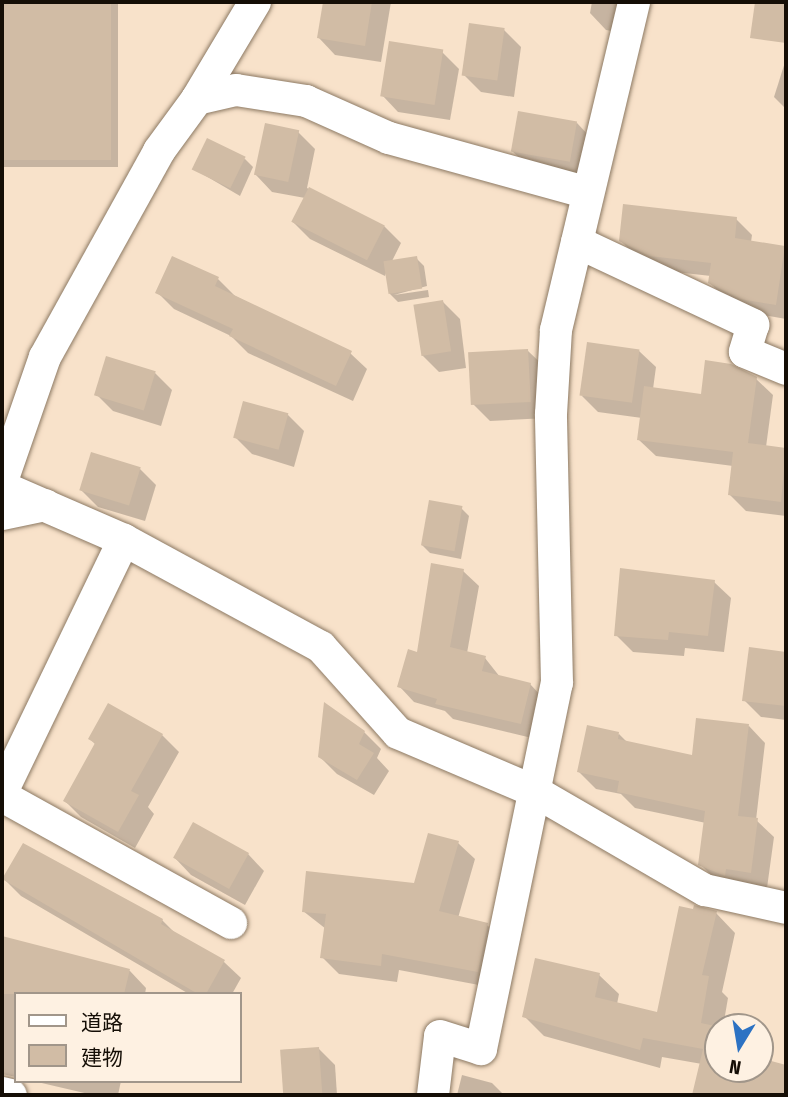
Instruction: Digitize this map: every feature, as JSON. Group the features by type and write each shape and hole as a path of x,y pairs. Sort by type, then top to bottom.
{"street":[{"path":"2,481 45,357 159,151 197,99 255,2"},
{"path":"433,1095 440,1036 481,1049 557,683 551,414 556,330 634,2"},
{"path":"197,99 236,90 306,102 389,138 589,193"},
{"path":"577,242 753,325 745,352 786,369"},
{"path":"2,486 124,540 321,647 398,733 534,791 705,890 786,908"},
{"path":"2,514 45,505"},
{"path":"124,540 2,794 231,923"},
{"path":"2,1093 11,1095"}],"building":[{"path":"2,2 111,2 111,160 2,160"},
{"path":"323,2 372,2 365,46 317,38"},
{"path":"755,2 786,2 786,43 750,38"},
{"path":"469,23 505,28 497,80 462,75"},
{"path":"389,41 443,50 435,105 380,96"},
{"path":"518,111 577,121 570,162 511,151"},
{"path":"265,123 299,130 288,182 254,175"},
{"path":"207,138 246,157 230,188 192,169"},
{"path":"309,187 385,226 367,260 291,222"},
{"path":"623,204 737,217 735,238 785,246 776,305 740,299 708,283 711,263 649,256 619,241"},
{"path":"172,256 219,277 215,286 352,351 336,386 229,336 233,329 155,293"},
{"path":"417,256 422,289 389,294 383,261"},
{"path":"443,300 451,351 422,356 413,305"},
{"path":"587,342 639,349 632,403 579,395"},
{"path":"528,349 531,402 471,405 468,352"},
{"path":"106,356 156,371 144,410 94,395"},
{"path":"705,360 731,364 757,377 748,443 786,448 781,502 728,495 733,452 637,440 644,386 701,394"},
{"path":"243,401 288,413 279,450 233,438"},
{"path":"91,452 141,467 129,505 79,490"},
{"path":"429,500 462,506 454,551 421,545"},
{"path":"431,563 464,569 450,647 486,656 482,671 531,683 521,724 435,704 437,699 397,687 408,649 417,652"},
{"path":"620,568 715,580 708,636 669,632 668,640 614,636"},
{"path":"749,647 786,652 786,706 742,701"},
{"path":"324,702 365,731 359,744 374,753 357,780 318,757"},
{"path":"108,703 163,734 131,791 139,795 118,832 63,801 95,743 88,739"},
{"path":"696,718 749,724 738,816 758,818 751,873 726,869 725,876 698,865 705,811 617,792 619,781 577,772 587,725 619,732 618,739 692,755"},
{"path":"193,822 249,853 229,889 173,858"},
{"path":"428,833 459,841 439,911 488,923 478,972 382,954 381,966 320,958 326,914 302,912 306,871 414,883"},
{"path":"23,843 163,919 161,924 225,960 207,992 195,992 2,879"},
{"path":"694,905 717,911 702,975 709,976 701,1023 704,1024 704,1083 774,1083 774,1062 786,1065 786,1095 692,1095 703,1049 643,1038 640,1050 522,1017 535,958 600,973 595,997 657,1012 679,906 693,909"},
{"path":"2,936 130,969 124,992 2,994"},
{"path":"319,1047 322,1095 283,1095 280,1050"}]}
